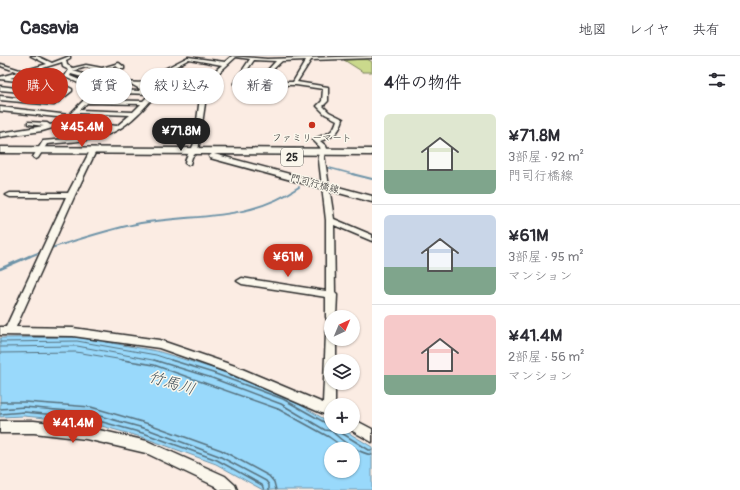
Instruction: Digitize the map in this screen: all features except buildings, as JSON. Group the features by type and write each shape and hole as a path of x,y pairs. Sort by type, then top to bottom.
{"main road":[{"name":"門司行橋線","path":"0,150 38,154"},
{"name":"門司行橋線","path":"0,156 92,154 190,157 372,152"},
{"name":"門司行橋線","path":"190,157 323,153 372,157"},
{"name":"門司行橋線","path":"212,156 325,185 372,199"},
{"path":"252,166 251,162 254,156"}],"street":[{"path":"34,56 51,64"},
{"path":"37,68 64,60 69,56"},
{"path":"190,157 198,143 204,90 212,77 236,56 280,60 295,58 372,57"},
{"path":"137,85 152,82 154,77 174,66 182,59 188,58 226,64"},
{"path":"246,68 253,58"},
{"path":"296,84 295,82 309,59"},
{"path":"64,60 65,66 71,71 100,81 132,83 140,86"},
{"path":"272,68 280,60"},
{"path":"107,68 117,64 122,68"},
{"path":"3,65 12,68"},
{"path":"80,68 86,66 94,68"},
{"path":"68,75 71,71 76,69"},
{"path":"2,78 12,75"},
{"path":"2,78 12,79"},
{"path":"288,83 326,88 325,101 320,106 327,113 340,119 338,130 334,134 316,140 323,146 325,185 330,220 331,310"},
{"path":"0,88 12,89"},
{"path":"0,94 8,89"},
{"path":"0,98 12,99"},
{"path":"0,135 57,126 66,122 82,104"},
{"path":"38,154 45,142 88,138 113,131 119,128 143,104"},
{"path":"0,109 70,117"},
{"path":"75,111 134,114"},
{"path":"66,122 119,128"},
{"path":"30,123 57,126"},
{"path":"92,154 4,331 73,332 159,344 231,369 324,409"},
{"path":"10,195 71,195"},
{"path":"330,220 372,238"},
{"path":"242,281 332,295"},
{"path":"330,398 331,346"},
{"path":"0,427 34,427 86,433 147,447 220,481 230,490"},
{"path":"360,429 372,436"}],"green space":[{"path":"367,59 372,62 372,72 363,72 344,60"}],"water":[{"name":"竹馬川","path":"77,337 157,351 215,369 285,396 324,419 324,434 351,434 372,447 372,490 263,490 216,464 145,438 87,422 24,416 0,417 0,338"}],"waterway":[{"path":"326,167 356,175"},
{"path":"352,174 356,175"},
{"path":"356,175 372,179"},
{"path":"48,249 125,226 240,212 279,198 299,187"},
{"path":"28,257 43,251"},
{"path":"0,269 30,256"}],"place":[{"name":"ファミリーマート","path":"312,125"}]}
